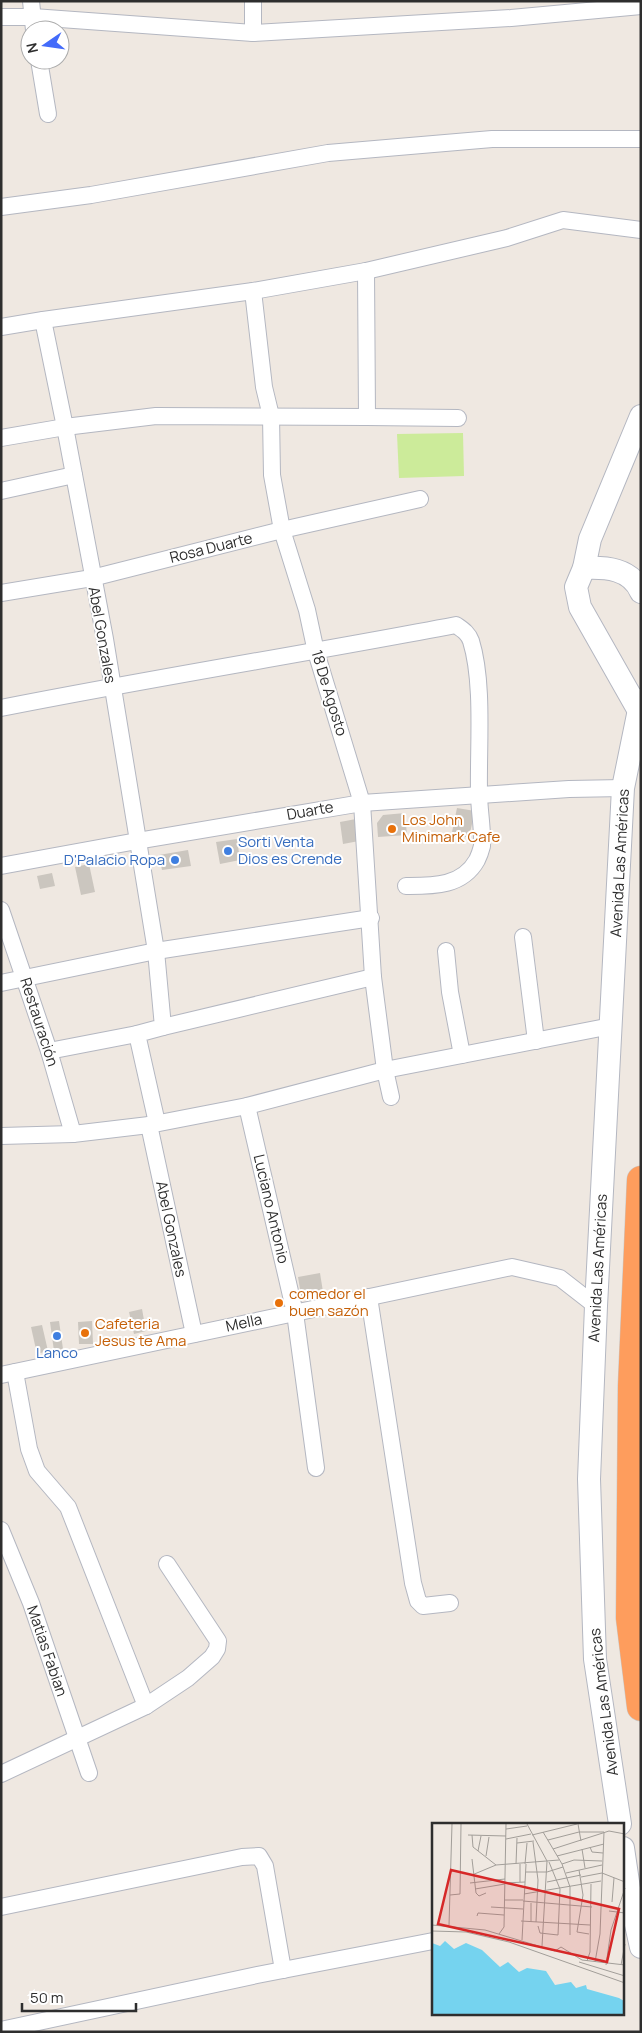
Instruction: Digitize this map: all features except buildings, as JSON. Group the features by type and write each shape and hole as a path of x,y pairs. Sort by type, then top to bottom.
{"highway":[{"path":"641,1180 632,1386 630,1609 641,1707"}],"main road":[{"name":"Avenida Las Américas","path":"620,1823 595,1659 589,1479 596,1306 623,788 640,706 580,607 576,587 584,568 590,540 641,416"},
{"path":"584,568 602,567 625,572 641,592"},
{"path":"624,1862 627,1903 641,1947"}],"street":[{"path":"253,1 253,33"},
{"path":"1,17 33,16 253,33 511,18 641,6"},
{"path":"41,70 48,114"},
{"path":"1,207 91,195 328,154 492,139 641,139"},
{"path":"1,327 253,291 366,271 507,238 563,220 641,230"},
{"path":"366,271 367,417"},
{"name":"18 De Agosto","path":"253,291 264,387 271,416 272,474 282,530 307,610 316,652 362,803 374,977 385,1070 392,1098"},
{"name":"Abel Gonzales","path":"43,320 105,640 156,951 163,1027"},
{"path":"1,438 65,427 156,416 458,418"},
{"path":"1,491 74,475"},
{"name":"Rosa Duarte","path":"1,593 92,578 282,530 420,499"},
{"path":"1,708 112,686 316,652 456,625 466,632 470,641 478,679 479,795 482,847 476,861 465,875 450,883 436,886 406,886"},
{"name":"Duarte","path":"1,866 362,803 569,788 623,788"},
{"name":"Restauración","path":"1,910 49,1051 73,1134"},
{"path":"1,983 156,951 370,918"},
{"path":"523,937 536,1041"},
{"path":"446,951 450,992 462,1055"},
{"path":"49,1051 137,1034 374,977"},
{"path":"1,1136 73,1134 153,1124 247,1106 385,1070 611,1026"},
{"name":"Abel Gonzales","path":"137,1034 194,1334"},
{"name":"Luciano Antonio","path":"247,1106 295,1312 316,1468"},
{"name":"Mella","path":"8,1374 512,1267 560,1278 596,1306"},
{"path":"369,1297 413,1584 418,1601 423,1606 450,1603"},
{"path":"8,1374 37,1471 68,1507 146,1706"},
{"name":"Matias Fabian","path":"1,1530 31,1603 89,1773"},
{"path":"1,1774 146,1706 188,1678 212,1657 217,1649 218,1641 167,1564"},
{"path":"1,1907 233,1859 259,1856 265,1866 283,1970"},
{"path":"1,2030 283,1970 432,1941"}],"green space":[{"path":"463,433 464,476 399,478 397,434"}],"place":[{"name":"Los John Minimark Cafe","path":"392,829"},
{"name":"Sorti Venta Dios es Crende","path":"228,851"},
{"name":"D'Palacio Ropa","path":"175,860"},
{"name":"comedor el buen sazón","path":"279,1303"},
{"name":"Cafeteria Jesus te Ama","path":"85,1333"},
{"name":"Lanco","path":"57,1336"}]}
